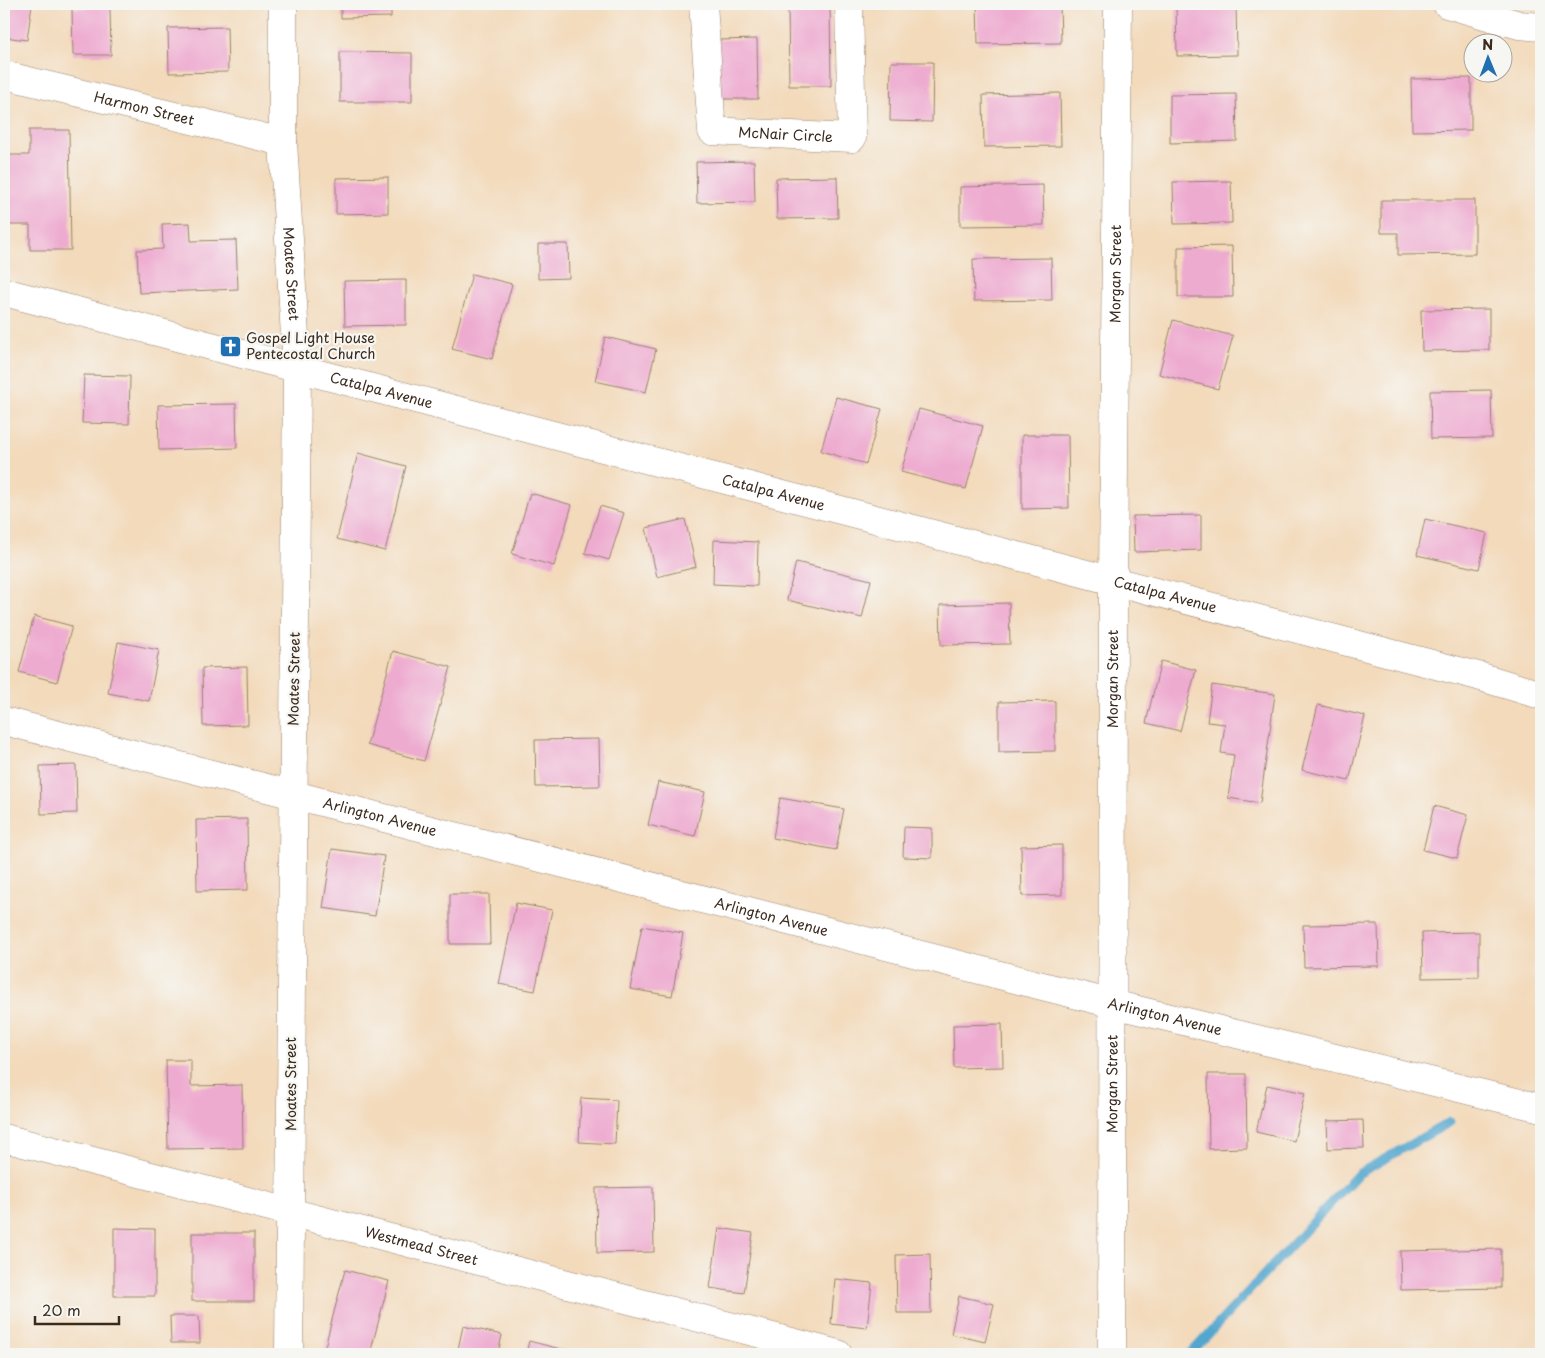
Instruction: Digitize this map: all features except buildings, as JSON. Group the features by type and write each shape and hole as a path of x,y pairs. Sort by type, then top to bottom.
{"street":[{"name":"Moates Street","path":"283,4 283,142 297,368 289,1354"},
{"name":"McNair Circle","path":"703,4 712,131 852,138 849,4"},
{"name":"Morgan Street","path":"1112,1354 1112,581 1118,4"},
{"path":"1456,5 1519,25 1541,27"},
{"name":"Harmon Street","path":"4,75 283,142"},
{"name":"Catalpa Avenue","path":"4,292 1478,676 1541,695"},
{"name":"Arlington Avenue","path":"4,721 1113,1004 1541,1108"},
{"name":"Westmead Street","path":"4,1138 838,1354"}],"waterway":[{"path":"1190,1354 1358,1174 1450,1122"}],"place":[{"name":"Gospel Light House Pentecostal Church","path":"230,346"}]}
